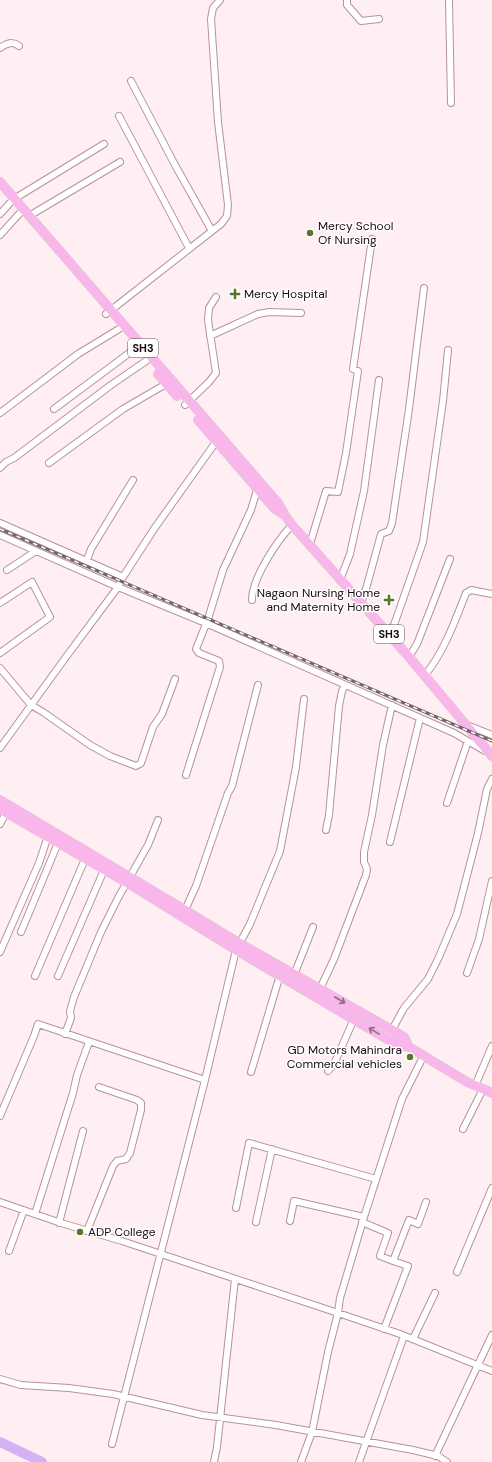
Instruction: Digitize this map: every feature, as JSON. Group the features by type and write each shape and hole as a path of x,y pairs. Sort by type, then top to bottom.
{"main road":[{"name":"SH3","path":"0,182 19,214 108,312 218,439 278,503 284,515 292,525 409,656 491,755"},
{"name":"SH3","path":"0,191 29,216 146,361 166,384 186,402"},
{"name":"SH3","path":"218,439 257,490 274,508 284,515"},
{"path":"0,800 280,975 319,992 404,1037 409,1047"},
{"path":"3,811 104,870 128,880 185,910 237,947 294,975 354,1019 399,1045 409,1047 424,1055 479,1088 492,1093"}],"street":[{"path":"108,312 221,224 227,216 228,205 218,122 211,19 214,8 220,0"},
{"path":"347,0 347,5 361,21 379,19"},
{"path":"449,0 451,103"},
{"path":"0,48 7,43 15,43 19,46"},
{"path":"132,81 175,165 212,231"},
{"path":"119,116 189,248"},
{"path":"0,214 12,201 104,144"},
{"path":"29,216 120,162"},
{"path":"0,235 19,214"},
{"path":"310,544 326,491 338,492 346,453 358,371 353,369 372,239"},
{"path":"361,603 381,534 389,531 392,523 409,409 424,288"},
{"path":"186,402 209,382 216,373 208,320 209,308 216,296"},
{"path":"210,336 258,314 269,312 301,313"},
{"path":"0,413 78,354 119,329"},
{"path":"54,409 136,348"},
{"path":"388,633 394,625 422,542 443,401 448,350"},
{"path":"0,468 6,462 14,458 111,385 146,361"},
{"path":"340,580 350,554 364,491 379,380"},
{"path":"49,463 123,409 166,384"},
{"path":"0,748 118,587 123,576 154,530 218,439"},
{"path":"87,560 91,549 133,480"},
{"path":"186,775 220,667 219,661 199,653 196,649 206,623 222,570 251,510 257,490"},
{"path":"0,523 123,576"},
{"path":"252,600 252,595 260,574 270,553 282,535 292,525"},
{"path":"0,535 118,587 206,623 392,705 454,733 491,755"},
{"path":"0,542 7,538"},
{"path":"7,570 36,551"},
{"path":"409,656 417,644 450,560"},
{"path":"0,603 32,582 50,617 0,653"},
{"path":"425,675 432,666 451,631 466,593 471,590 492,594"},
{"path":"0,668 31,705 90,746 136,766 141,763 153,727 162,714 175,679"},
{"path":"185,910 196,886 228,793 232,786 258,685"},
{"path":"326,830 329,815 339,706 342,691 345,685"},
{"path":"112,1444 161,1255 237,947 253,916 280,851 296,767 304,700"},
{"path":"319,992 334,960 366,875 364,852 372,815 383,745 392,705"},
{"path":"390,842 420,718"},
{"path":"467,725 492,735"},
{"path":"448,803 468,741"},
{"path":"392,1030 401,1012 428,980 457,914 478,833 487,789 492,779"},
{"path":"0,824 3,811"},
{"path":"65,1034 71,1018 70,1011 74,997 101,932 148,845 158,820"},
{"path":"0,952 39,863 48,836"},
{"path":"21,932 58,843"},
{"path":"34,976 85,859"},
{"path":"58,976 104,870"},
{"path":"467,973 479,939 492,881"},
{"path":"294,975 313,927"},
{"path":"251,1072 280,975"},
{"path":"328,1071 334,1064 354,1019"},
{"path":"0,1116 38,1024 205,1080"},
{"path":"35,1214 73,1093 77,1075 89,1042"},
{"path":"463,1129 479,1088 492,1046"},
{"path":"301,1462 312,1432 340,1298 363,1219 402,1100 424,1055"},
{"path":"87,1231 113,1166 117,1161 126,1159 130,1153 141,1110 141,1104 138,1100 99,1087"},
{"path":"59,1223 83,1131"},
{"path":"236,1208 249,1143 376,1179"},
{"path":"256,1222 272,1149"},
{"path":"457,1272 492,1188"},
{"path":"290,1221 294,1201 363,1219 388,1233 380,1256 408,1266 384,1329"},
{"path":"0,1202 59,1223 338,1313 413,1339 492,1371"},
{"path":"393,1261 409,1220 418,1224 426,1202"},
{"path":"9,1251 24,1210"},
{"path":"214,1462 235,1279"},
{"path":"413,1339 435,1293"},
{"path":"435,1456 492,1335"},
{"path":"359,1462 404,1336"},
{"path":"0,1379 21,1385 69,1388 124,1397 202,1416 312,1432 413,1450 435,1456 447,1462"}],"waterway":[{"path":"0,1442 42,1462"}],"railway":[{"path":"0,529 492,741"}],"place":[{"name":"Mercy School Of Nursing","path":"310,233"},
{"name":"Mercy Hospital","path":"235,294"},
{"name":"Nagaon Nursing Home and Maternity Home","path":"389,600"},
{"name":"GD Motors Mahindra Commercial vehicles","path":"410,1057"},
{"name":"ADP College","path":"80,1232"}]}
